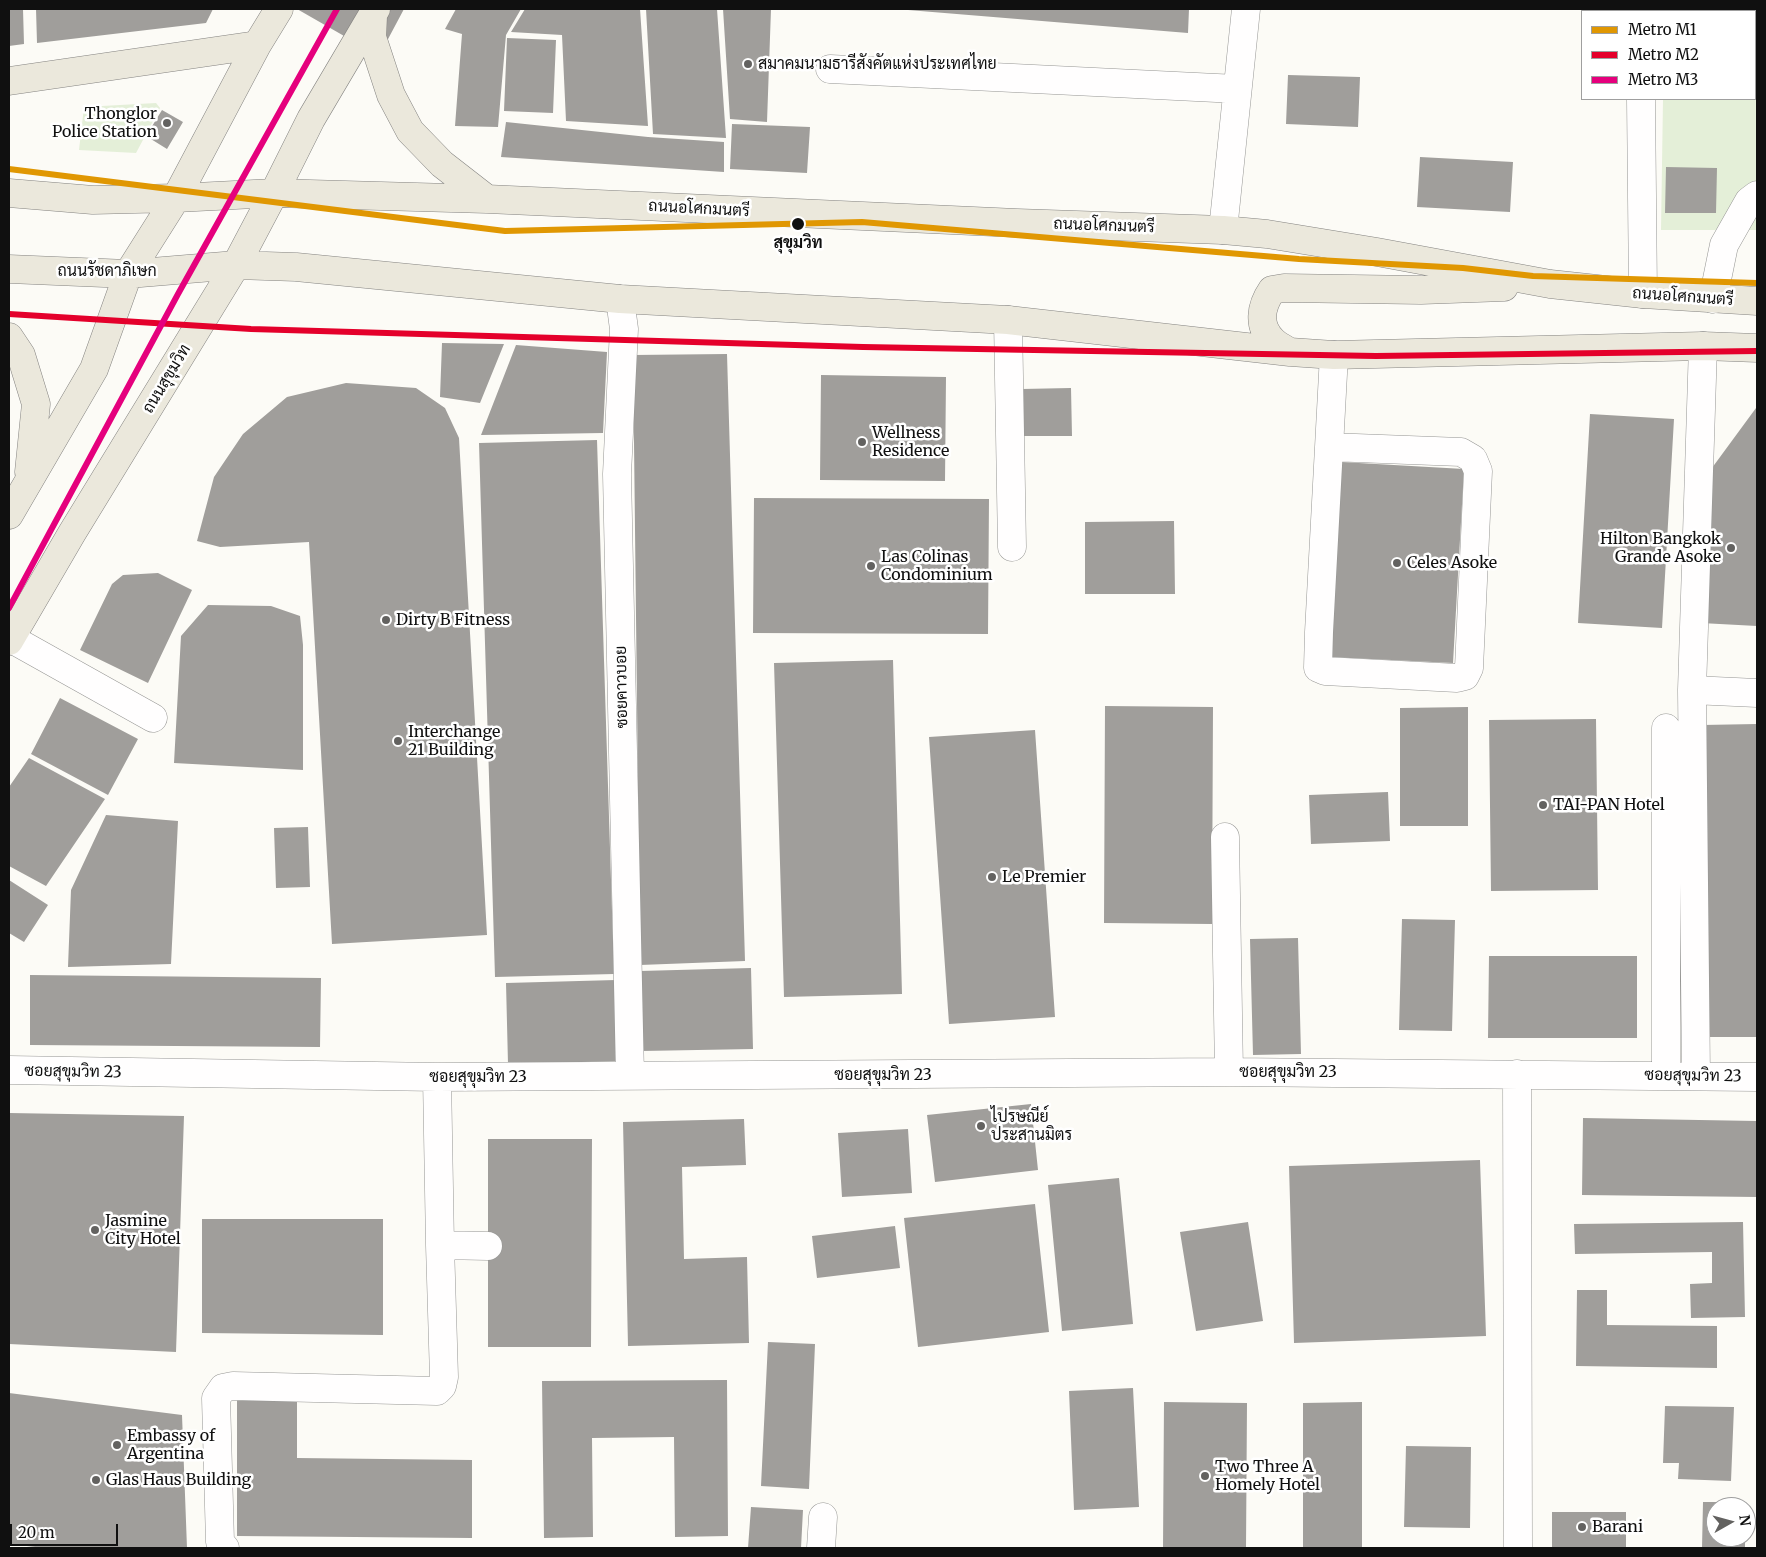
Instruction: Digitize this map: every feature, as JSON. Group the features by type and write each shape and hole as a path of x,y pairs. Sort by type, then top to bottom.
{"main road":[{"path":"9,515 94,369 128,274 176,198 279,9"},
{"path":"374,12 372,37 391,95 410,131 442,164 487,199"},
{"name":"ถนนสุขุมวิท","path":"10,640 72,533 236,265 311,119 374,12"},
{"path":"9,81 258,45"},
{"path":"9,193 93,200 176,198"},
{"name":"ถนนอโศกมนตรี","path":"176,198 274,193 487,199 1008,223 1223,230 1267,234 1377,252 1550,284 1643,294 1757,301"},
{"path":"236,265 314,268 620,299 1008,320 1290,352 1334,355 1703,346 1757,348"},
{"name":"ถนนรัชดาภิเษก","path":"9,269 128,274 236,265"},
{"path":"1290,352 1273,341 1264,328 1262,315 1265,301 1272,290 1284,288 1421,290 1550,284"},
{"path":"9,337 21,355 36,404 28,481"}],"street":[{"path":"1223,230 1246,9"},
{"path":"830,69 1237,89"},
{"path":"1641,100 1643,294"},
{"path":"1713,299 1724,245 1749,201 1757,195"},
{"name":"ซอยคาวบอย","path":"620,299 624,329 617,474 630,1076"},
{"path":"1008,320 1012,547"},
{"path":"1696,1076 1692,690 1703,346"},
{"path":"1329,446 1461,452 1473,459 1478,471 1469,668 1465,676 1457,678 1325,671 1318,668 1319,632 1329,446 1334,355"},
{"path":"10,640 153,718"},
{"path":"1692,690 1757,693"},
{"path":"1666,728 1666,1075"},
{"path":"1225,837 1229,1072"},
{"name":"ซอยสุขุมวิท 23","path":"9,1070 437,1077 1229,1072 1757,1077"},
{"path":"1518,1074 1518,1548"},
{"path":"225,1548 220,1542 216,1398 223,1388 233,1386 437,1391 442,1386 444,1377 437,1077"},
{"path":"440,1245 488,1246"},
{"path":"822,1518 822,1548"}],"green space":[{"path":"1757,9 1757,230 1661,230 1663,100 1756,100 1756,10 1663,10"},
{"path":"156,103 160,108 136,153 79,150 84,107"}],"building":[{"path":"9,9 23,9 24,44 9,46"},
{"path":"36,9 213,9 206,23 37,43"},
{"path":"297,9 404,9 379,56"},
{"path":"456,9 521,9 506,35 498,127 455,126 462,34 445,29"},
{"path":"525,9 640,9 648,126 566,121 562,35 511,32"},
{"path":"646,9 717,9 726,138 653,134"},
{"name":"สมาคมนามธารีสังคัตแห่งประเทศไทย","path":"723,9 771,9 767,122 730,119"},
{"name":"สมาคมนามธารีสังคัตแห่งประเทศไทย","path":"1189,9 1188,33 908,10"},
{"path":"507,38 556,40 553,113 504,111"},
{"path":"1288,75 1360,77 1358,127 1286,124"},
{"path":"162,110 183,122 167,149 146,136"},
{"path":"506,122 648,137 724,142 724,172 501,157"},
{"path":"732,124 810,127 807,173 730,169"},
{"path":"1420,157 1513,162 1510,212 1417,207"},
{"path":"1666,167 1717,168 1716,213 1665,213"},
{"path":"442,343 504,344 480,403 440,397"},
{"path":"516,345 607,352 603,433 481,435"},
{"path":"727,354 745,961 640,965 633,355"},
{"path":"821,375 946,377 945,481 820,480"},
{"name":"Interchange 21 Building","path":"346,383 416,388 445,408 459,438 487,935 332,944 309,542 220,547 197,541 214,477 243,434 287,397"},
{"path":"1071,388 1072,436 1023,436 1022,389"},
{"name":"Hilton Bangkok Grande Asoke","path":"1756,408 1757,626 1701,623 1709,472"},
{"path":"1590,414 1674,419 1662,628 1578,623"},
{"path":"597,440 614,974 495,977 479,443"},
{"name":"Celes Asoke","path":"1341,462 1464,469 1453,663 1330,657"},
{"name":"Las Colinas Condominium","path":"754,498 989,499 988,634 753,633"},
{"path":"1174,521 1175,594 1085,594 1085,522"},
{"path":"158,573 192,590 148,683 80,650 112,584 123,575"},
{"path":"208,605 271,606 300,616 303,645 303,770 174,763 181,636"},
{"path":"893,660 902,994 784,997 774,663"},
{"path":"60,698 138,739 108,795 31,754"},
{"path":"1105,706 1213,707 1212,924 1104,923"},
{"path":"1468,707 1468,826 1400,826 1400,708"},
{"name":"TAI-PAN Hotel","path":"1596,719 1598,890 1491,891 1489,720"},
{"path":"1757,724 1757,1037 1702,1037 1702,725"},
{"name":"Le Premier","path":"1035,730 1055,1017 949,1024 929,737"},
{"path":"29,758 105,799 46,886 9,866 9,787"},
{"path":"1388,792 1390,841 1311,844 1309,795"},
{"path":"106,815 178,821 171,964 68,967 71,890"},
{"path":"308,827 310,887 276,888 274,828"},
{"path":"9,880 48,905 24,942 9,933"},
{"path":"1402,919 1455,920 1452,1031 1399,1030"},
{"path":"1298,938 1301,1054 1253,1055 1250,939"},
{"path":"1489,956 1637,956 1637,1038 1488,1038"},
{"path":"751,968 753,1049 642,1051 640,971"},
{"path":"30,975 321,978 320,1047 30,1045"},
{"path":"616,980 618,1061 508,1064 506,983"},
{"path":"1031,1104 1038,1170 935,1182 927,1115"},
{"name":"Jasmine City Hotel","path":"9,1113 184,1116 176,1352 9,1344"},
{"path":"1583,1118 1757,1121 1757,1197 1582,1195"},
{"path":"744,1119 746,1165 682,1167 684,1259 747,1257 749,1343 628,1346 623,1122"},
{"path":"908,1129 912,1193 842,1197 838,1133"},
{"path":"488,1139 592,1139 591,1347 488,1347"},
{"path":"1480,1160 1486,1336 1294,1343 1289,1166"},
{"path":"1119,1178 1133,1324 1062,1331 1048,1185"},
{"path":"1035,1204 1049,1332 918,1347 904,1218"},
{"path":"202,1219 383,1219 383,1335 202,1333"},
{"path":"1248,1222 1263,1321 1196,1331 1180,1232"},
{"path":"1743,1222 1745,1317 1691,1318 1690,1284 1712,1283 1712,1252 1575,1254 1574,1224"},
{"path":"895,1226 900,1268 817,1278 812,1236"},
{"path":"1577,1290 1607,1290 1607,1325 1717,1326 1717,1368 1576,1366"},
{"path":"768,1342 815,1344 809,1489 761,1486"},
{"path":"727,1380 728,1536 675,1537 674,1437 592,1438 593,1537 544,1538 542,1381"},
{"path":"1133,1388 1139,1507 1074,1510 1069,1391"},
{"name":"Glas Haus Building","path":"9,1393 182,1415 187,1548 44,1548 9,1544"},
{"path":"237,1398 297,1399 297,1458 472,1460 472,1538 237,1536"},
{"name":"Two Three A Homely Hotel","path":"1164,1402 1247,1403 1246,1548 1163,1548"},
{"path":"1362,1402 1362,1548 1303,1548 1303,1403"},
{"path":"1665,1406 1734,1407 1731,1481 1678,1479 1679,1463 1663,1463"},
{"path":"1406,1446 1471,1447 1470,1528 1404,1527"},
{"path":"1703,1502 1706,1502 1706,1547 1745,1548 1702,1548"},
{"path":"751,1507 803,1510 801,1548 748,1548"},
{"path":"1552,1512 1626,1512 1626,1548 1552,1548"}],"metro line":[{"name":"M3","path":"9,608 178,294 337,9"},
{"name":"M1","path":"9,169 505,231 862,222 1299,259 1463,268 1533,276 1757,283"},
{"name":"M2","path":"9,314 251,329 863,347 1376,356 1757,351"}],"place":[{"name":"สมาคมนามธารีสังคัตแห่งประเทศไทย","path":"748,64"},
{"name":"Thonglor Police Station","path":"167,123"},
{"name":"สุขุมวิท","path":"798,224"},
{"name":"Wellness Residence","path":"862,442"},
{"name":"Hilton Bangkok Grande Asoke","path":"1731,548"},
{"name":"Celes Asoke","path":"1397,563"},
{"name":"Las Colinas Condominium","path":"871,566"},
{"name":"Dirty B Fitness","path":"386,620"},
{"name":"Interchange 21 Building","path":"398,741"},
{"name":"TAI-PAN Hotel","path":"1543,805"},
{"name":"Le Premier","path":"992,877"},
{"name":"ไปรษณีย์ ประสานมิตร","path":"981,1126"},
{"name":"Jasmine City Hotel","path":"95,1230"},
{"name":"Embassy of Argentina","path":"117,1445"},
{"name":"Two Three A Homely Hotel","path":"1205,1476"},
{"name":"Glas Haus Building","path":"96,1480"},
{"name":"Barani","path":"1582,1527"}]}
